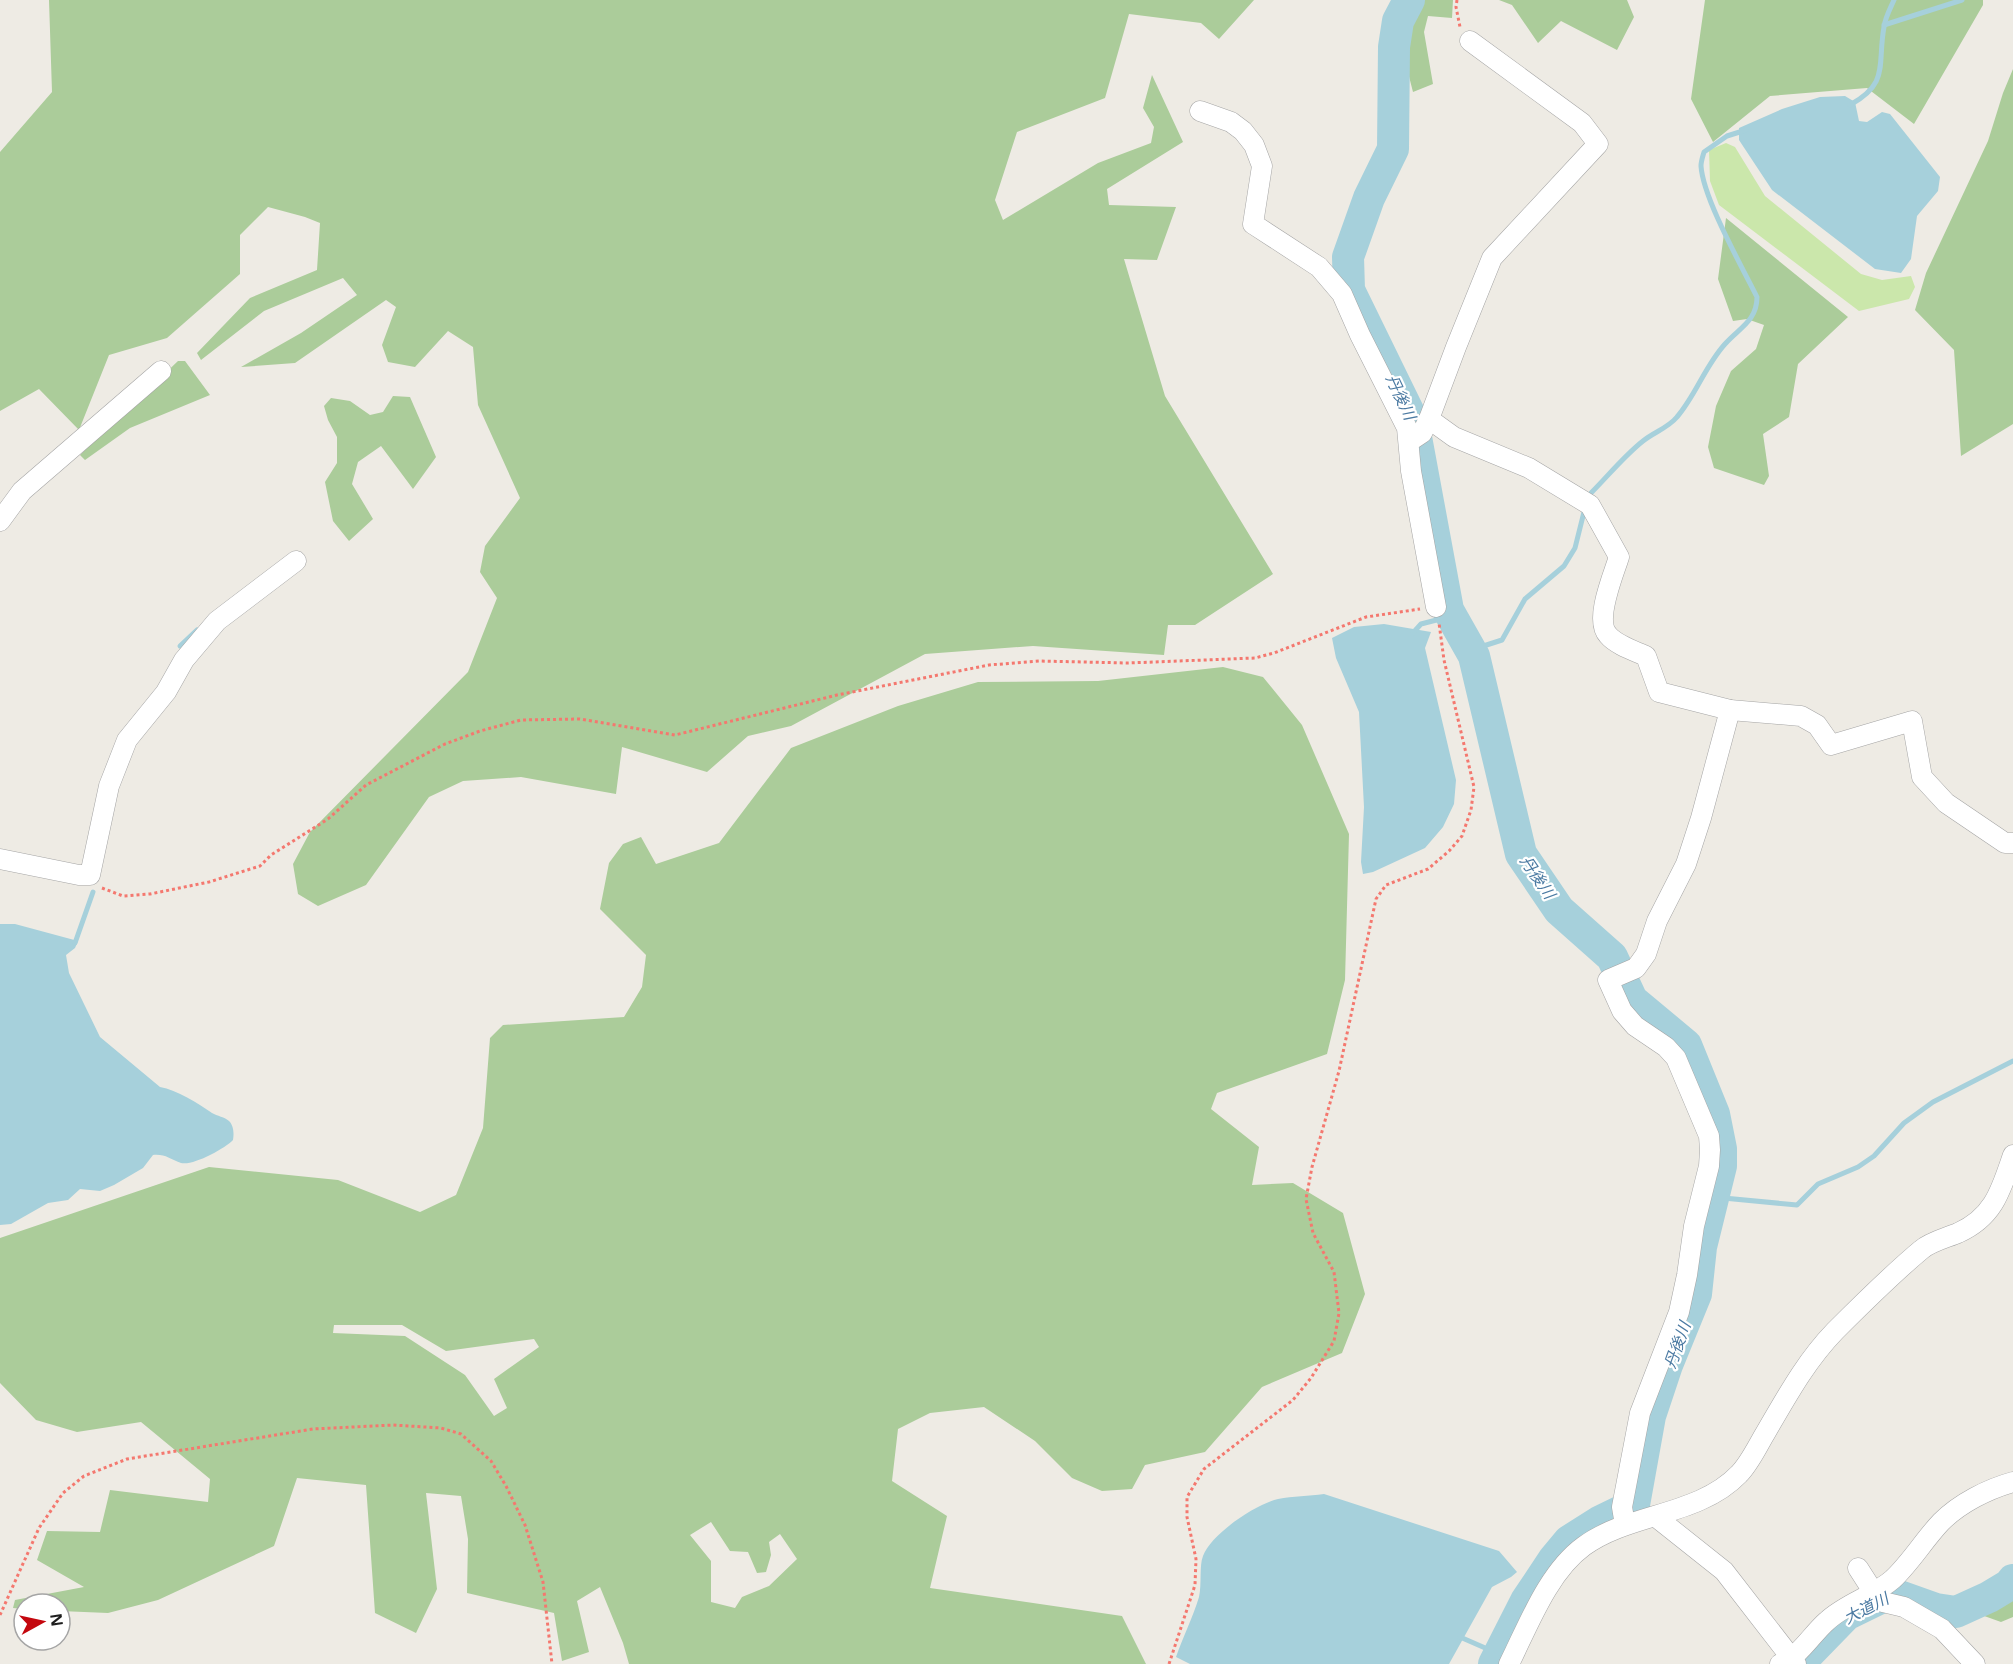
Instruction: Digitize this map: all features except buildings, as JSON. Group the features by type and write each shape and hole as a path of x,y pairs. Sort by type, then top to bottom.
{"street":[{"path":"1436,607 1411,471 1419,433 1492,258 1598,144 1582,123 1470,41"},
{"path":"1200,111 1231,122 1243,131 1254,145 1262,166 1253,224 1319,267 1342,294 1407,428 1419,433 1454,437 1529,468 1587,502 1619,557 1602,616 1603,626 1609,637 1646,656 1659,692 1730,710 1801,716 1817,726 1831,745 1912,721 1922,777 1946,803 2005,843 2013,843"},
{"path":"0,521 22,491 161,371"},
{"path":"0,859 79,875 90,875 109,786 127,740 166,692 184,660 217,621 296,561"},
{"path":"1624,1516 1640,1413 1679,1312 1694,1226 1709,1166 1710,1150 1709,1136 1676,1058 1666,1047 1635,1026 1622,1011 1608,980 1636,968 1646,954 1658,921 1686,864 1730,710"},
{"path":"1509,1664 1544,1593 1567,1562 1584,1545 1624,1516 1656,1517 1712,1494 1739,1474 1808,1361 1923,1248 1971,1227 1992,1208 2013,1155"},
{"path":"1656,1517 1724,1571 1745,1596 1790,1662 1828,1619 1879,1597 1942,1521 1986,1491 2013,1482"},
{"path":"1858,1568 1879,1597 1904,1607 1942,1629 1975,1664"}],"path":[{"path":"1457,0 1460,27 1470,41"},
{"path":"90,875 98,886 123,896 150,894 209,882 260,866 271,855 328,819 366,785 445,744 520,720 580,719 675,735 837,695 989,665 1039,661 1128,663 1255,658 1274,653 1366,617 1436,607"},
{"path":"1169,1664 1195,1585 1196,1559 1187,1517 1187,1497 1204,1469 1293,1400 1311,1378 1334,1341 1339,1313 1334,1272 1313,1233 1306,1199 1312,1167 1339,1071 1376,899 1386,885 1428,869 1449,851 1462,836 1471,810 1474,787 1444,660 1439,626"},
{"path":"0,1615 39,1528 63,1493 84,1476 127,1459 313,1429 393,1425 441,1428 461,1434 491,1461 525,1525 543,1582 552,1664"}],"green space":[{"path":"49,0 1254,0 1219,39 1201,23 1129,14 1105,98 1017,132 995,200 1003,220 1098,163 1151,143 1154,127 1143,108 1152,75 1183,142 1107,189 1109,205 1176,207 1157,260 1124,259 1165,396 1273,574 1195,625 1168,625 1164,655 1033,646 925,654 791,726 748,736 707,772 622,747 616,794 521,777 463,781 429,797 366,885 318,906 298,894 293,864 310,832 468,672 497,598 480,572 485,546 520,498 478,405 473,347 448,331 415,367 388,362 382,345 396,307 386,300 295,363 241,367 301,333 357,295 343,278 264,311 201,360 197,353 250,298 317,270 320,223 268,207 240,235 240,274 167,338 109,355 79,430 39,389 0,411 0,152 52,92"},
{"path":"1417,0 1453,0 1452,18 1428,16 1424,32 1433,84 1413,92 1402,49 1404,21"},
{"path":"1499,0 1627,0 1634,17 1617,50 1561,21 1538,43 1512,5"},
{"path":"1705,0 1983,0 1983,5 1914,124 1867,88 1770,96 1713,142 1691,99"},
{"path":"2013,69 2013,424 1961,456 1954,350 1915,310 1926,273 1988,141"},
{"path":"1726,143 1735,147 1765,196 1861,274 1882,280 1911,276 1915,287 1909,299 1859,311 1719,205 1710,181 1709,150"},
{"path":"1726,218 1848,317 1798,364 1789,417 1763,434 1769,476 1764,485 1714,468 1708,447 1716,406 1731,371 1756,349 1764,325 1747,319 1733,321 1718,279"},
{"path":"178,361 185,361 210,395 130,428 85,460 80,455"},
{"path":"393,396 410,397 436,457 413,489 381,446 358,462 352,484 373,519 349,541 333,521 325,482 337,463 337,437 324,406 331,398 350,401 370,415 383,412"},
{"path":"1223,667 1263,677 1302,725 1349,834 1345,980 1327,1054 1217,1093 1211,1109 1259,1147 1252,1185 1293,1183 1343,1213 1365,1294 1342,1353 1262,1387 1205,1452 1145,1465 1132,1489 1102,1491 1072,1478 1035,1441 984,1407 930,1413 898,1429 892,1481 947,1516 930,1588 1122,1616 1146,1664 629,1664 600,1587 577,1601 589,1652 562,1661 554,1613 467,1593 468,1539 461,1496 426,1493 437,1589 416,1633 375,1613 366,1485 297,1478 274,1546 158,1600 108,1613 72,1612 72,1592 57,1592 84,1587 37,1560 47,1531 100,1532 110,1490 208,1502 210,1479 141,1422 77,1432 36,1420 0,1383 0,1238 209,1167 338,1180 420,1212 456,1195 483,1128 490,1038 503,1025 624,1017 642,987 646,955 600,909 609,863 623,844 641,837 656,864 719,843 791,748 898,706 978,682 1098,681","holes":["334,1325 402,1325 446,1351 534,1339 539,1347 494,1379 507,1408 494,1416 465,1375 405,1336 333,1333","711,1522 730,1551 748,1552 757,1573 766,1572 771,1555 769,1542 780,1534 797,1559 769,1586 742,1597 735,1608 711,1602 711,1561 690,1535"]},
{"path":"2013,1567 2013,1617 2001,1622 1973,1612"}],"water":[{"path":"1845,96 1855,102 1859,121 1867,122 1882,112 1890,114 1940,177 1938,191 1917,216 1911,259 1901,273 1875,269 1772,190 1739,140 1739,128 1782,109 1820,97"},
{"path":"1384,624 1431,632 1425,648 1456,780 1454,804 1443,827 1425,848 1373,872 1363,874 1361,862 1364,807 1359,712 1336,658 1332,638 1354,627"},
{"path":"0,924 15,924 78,941 75,948 66,955 69,973 100,1037 160,1087 194,1101 231,1123 233,1140 223,1148 193,1162 181,1163 164,1156 153,1155 143,1168 114,1185 100,1191 80,1189 68,1200 48,1203 11,1224 0,1225"},
{"path":"1324,1494 1499,1551 1517,1572 1492,1587 1449,1664 1190,1664 1176,1657 1199,1597 1203,1556 1215,1539 1235,1521 1269,1502"}],"waterway":[{"name":"丹後川","path":"1409,0 1398,21 1394,47 1393,149 1369,198 1348,257 1349,290 1413,421 1448,610 1474,656 1521,854 1559,910 1612,957 1632,1000 1686,1045 1714,1114 1721,1149 1721,1166 1701,1247 1696,1294 1667,1365 1650,1416 1634,1505 1599,1522 1569,1541 1526,1601 1494,1664"},
{"path":"1850,105 1863,97 1876,81 1881,63 1885,24 1894,0"},
{"path":"1884,25 1962,0"},
{"path":"1589,499 1591,493 1629,453 1677,417 1718,353 1746,324 1754,312 1757,297 1715,213 1703,180 1701,166 1704,152 1727,136 1746,130"},
{"path":"1471,650 1502,640 1525,599 1564,566 1575,548 1585,508"},
{"path":"1412,634 1421,624 1452,616"},
{"path":"180,646 197,630"},
{"path":"75,943 93,892"},
{"path":"1713,1197 1797,1205 1818,1184 1858,1167 1874,1156 1904,1123 1933,1102 2013,1061"},
{"name":"大道川","path":"1796,1664 1846,1615 1891,1593 1936,1609 1956,1612 1989,1597 2013,1580"},
{"path":"1460,1637 1499,1654"}]}
